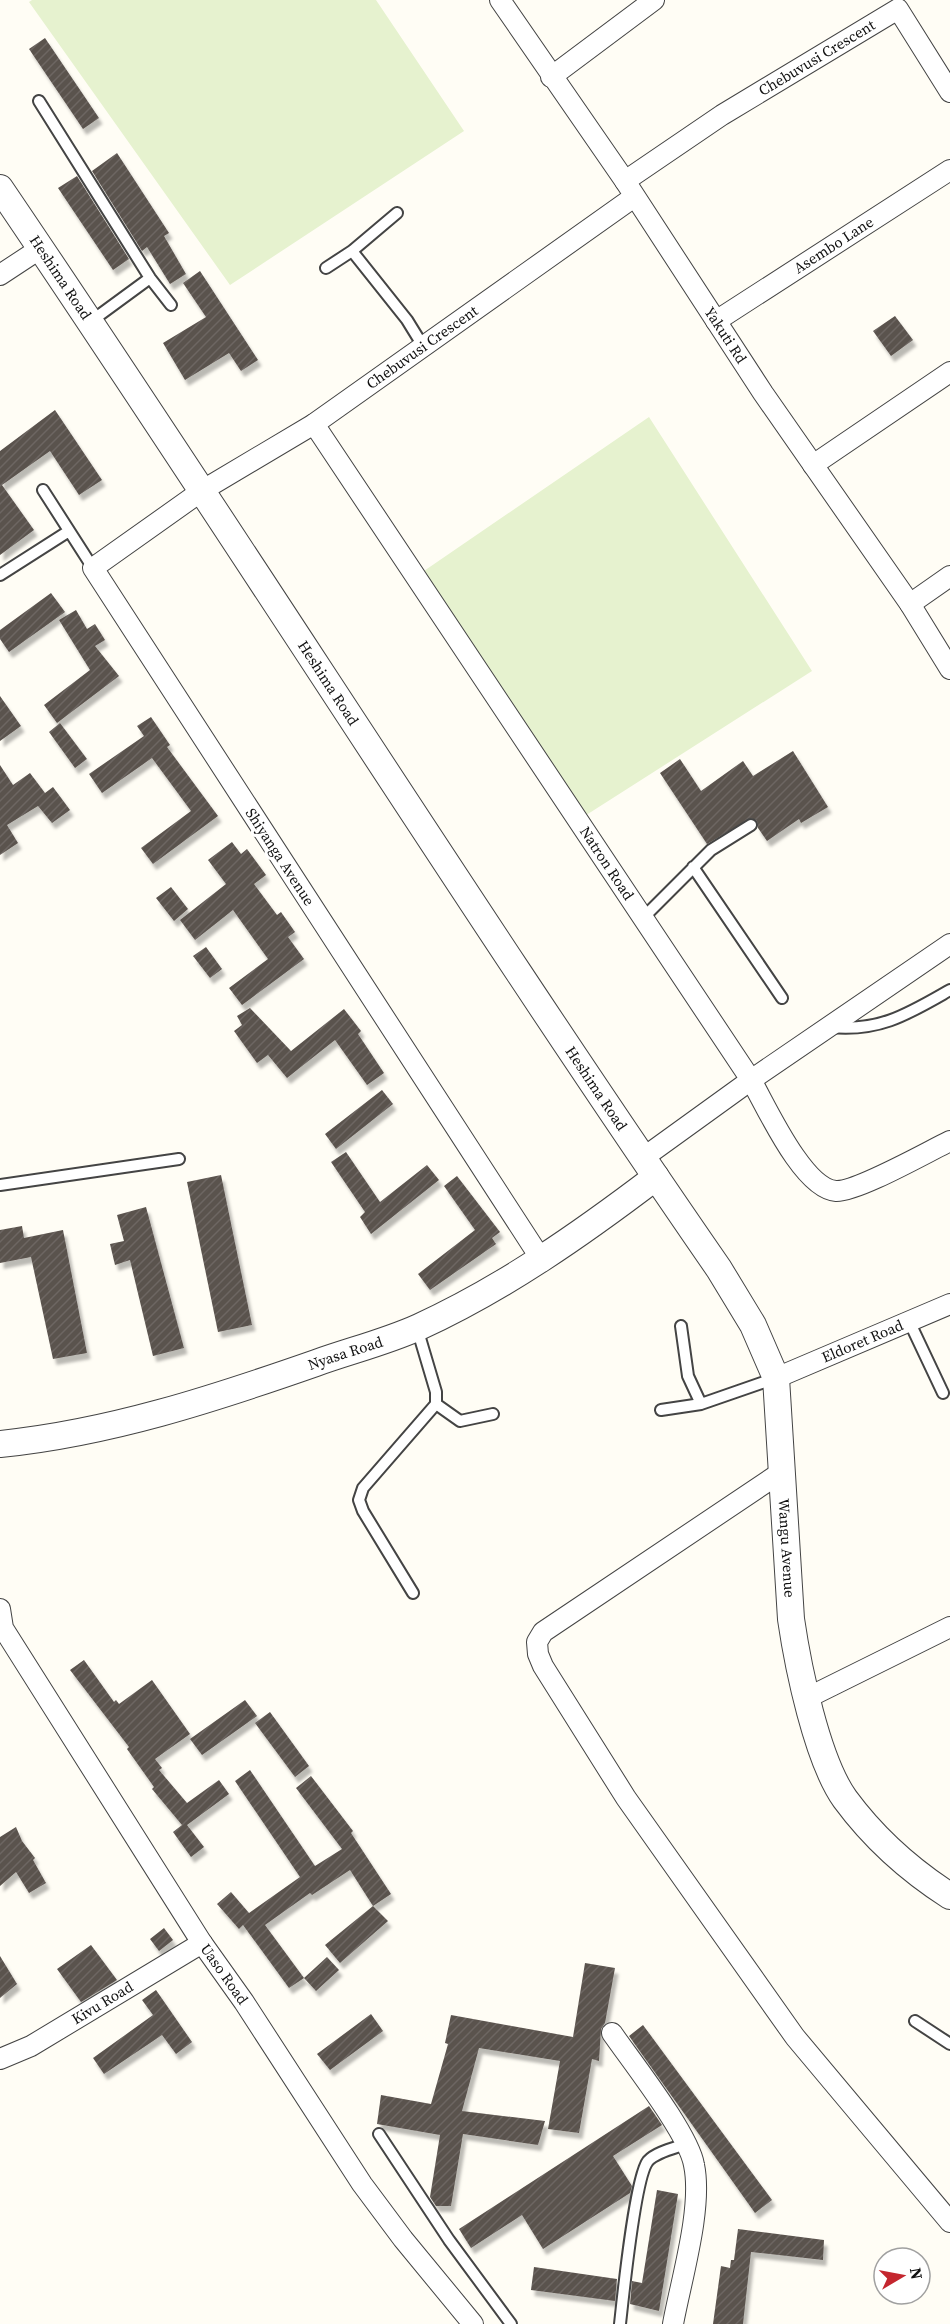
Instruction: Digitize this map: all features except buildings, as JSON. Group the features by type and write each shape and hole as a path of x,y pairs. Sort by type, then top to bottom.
{"street":[{"name":"Yakuti Rd","path":"500,0 813,465 910,604 950,669"},
{"path":"550,77 654,0"},
{"name":"Chebuvusi Crescent","path":"203,490 314,424 423,346 722,115 895,5 950,92"},
{"name":"Asembo Lane","path":"716,321 950,170"},
{"name":"Heshima Road","path":"0,188 203,490 469,899 649,1168"},
{"path":"0,275 41,248"},
{"path":"813,465 950,372"},
{"name":"Natron Road","path":"314,424 751,1080 796,1157 812,1178 826,1188 837,1191 850,1188 950,1141"},
{"path":"93,568 203,490"},
{"name":"Shiyanga Avenue","path":"93,568 541,1259"},
{"path":"910,604 950,576"},
{"path":"649,1168 751,1080 950,944"},
{"name":"Nyasa Road","path":"0,1444 46,1439 142,1419 260,1382 417,1328 486,1292 541,1259 649,1168"},
{"name":"Wangu Avenue","path":"649,1168 720,1269 753,1324 776,1378 780,1473 791,1619 807,1698 821,1749 844,1798 912,1869 950,1896"},
{"name":"Eldoret Road","path":"776,1378 950,1304"},
{"path":"780,1473 543,1632 537,1642 538,1654 567,1706 626,1798 795,2037 950,2222"},
{"name":"Uaso Road","path":"0,1609 2,1629 202,1943 244,2002 362,2184 403,2239 473,2324"},
{"path":"807,1698 950,1627"},
{"name":"Kivu Road","path":"0,2059 31,2046 202,1943"},
{"path":"612,2033 686,2144 694,2162 696,2201 673,2324"}],"lane":[{"path":"39,101 150,278 171,305"},
{"path":"326,268 352,251 398,213"},
{"path":"352,251 402,313 423,346"},
{"path":"90,322 150,278"},
{"path":"43,489 93,568"},
{"path":"0,575 69,531"},
{"path":"642,919 711,850 751,825"},
{"path":"693,867 782,998"},
{"path":"828,1027 870,1028 897,1018 950,990"},
{"path":"0,1185 179,1159"},
{"path":"909,1321 943,1393"},
{"path":"681,1326 688,1376 701,1404"},
{"path":"412,1593 363,1511 359,1497 363,1488 436,1404 436,1392 417,1328"},
{"path":"661,1410 701,1404 776,1378"},
{"path":"436,1404 460,1421 492,1414"},
{"path":"915,2020 950,2044"},
{"path":"379,2134 448,2240 511,2324"},
{"path":"620,2324 630,2242 645,2167 656,2156 686,2144"}],"green space":[{"path":"32,0 376,0 464,131 230,285 29,2"},
{"path":"649,417 812,671 580,819 421,573"}]}
